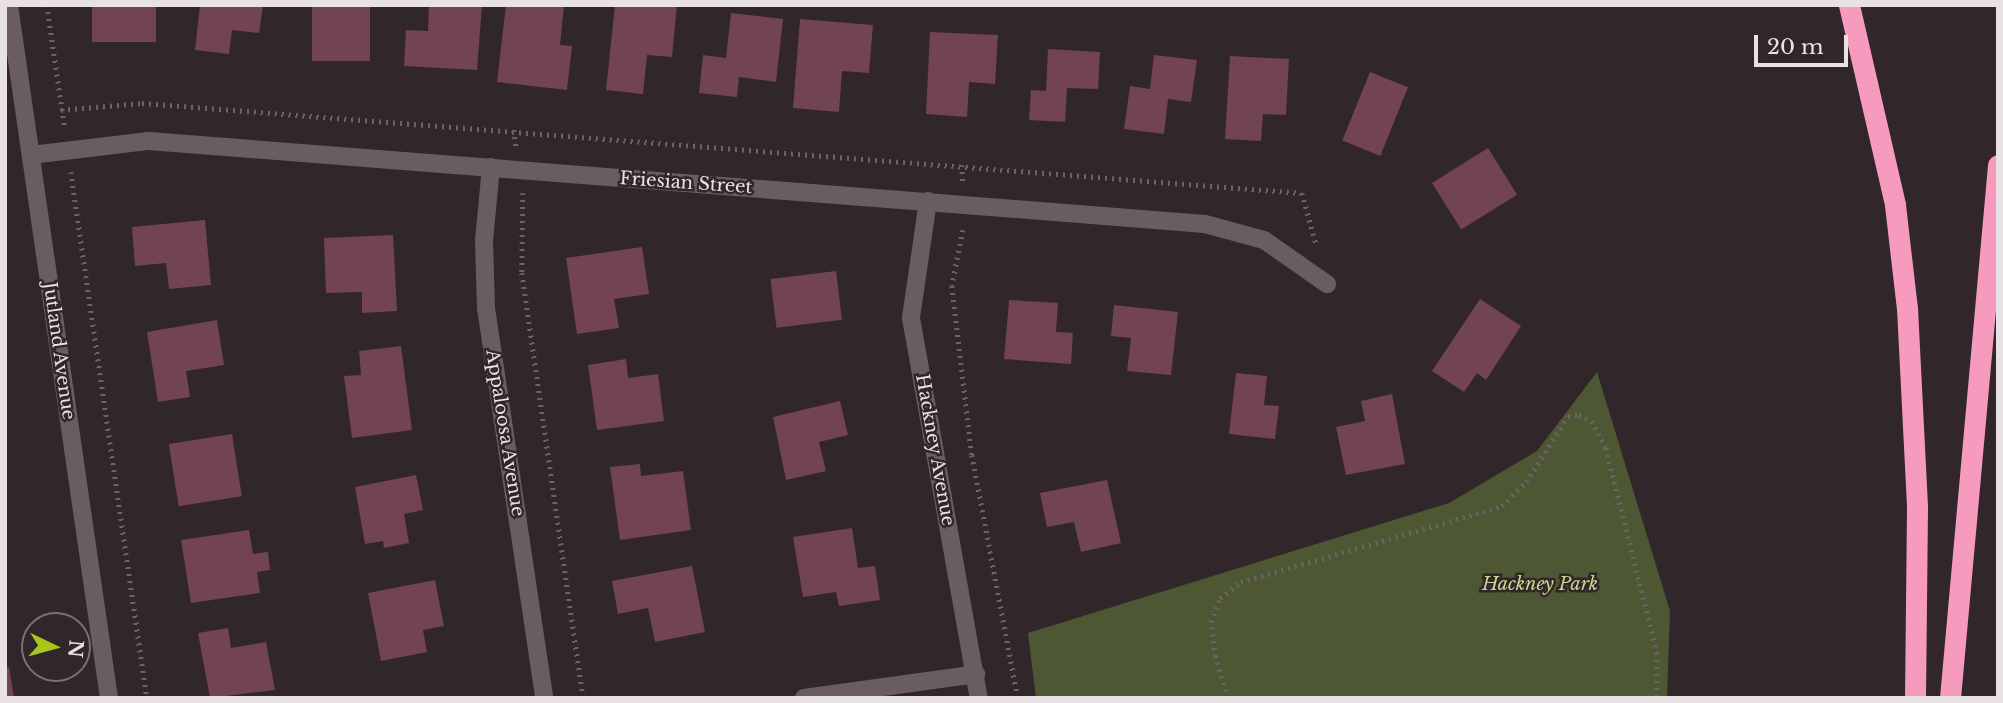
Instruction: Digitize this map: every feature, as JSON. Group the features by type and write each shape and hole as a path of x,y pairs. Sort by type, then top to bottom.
{"highway":[{"path":"1849,5 1895,205 1908,308 1917,508 1914,698"},
{"path":"1950,698 1998,165"}],"street":[{"name":"Jutland Avenue","path":"9,5 109,698"},
{"name":"Friesian Street","path":"31,155 149,141 1205,224 1264,240 1327,284"},
{"name":"Appaloosa Avenue","path":"491,167 484,241 486,308 544,698"},
{"name":"Hackney Avenue","path":"928,201 911,318 979,698"},
{"path":"804,698 976,674"}],"path":[{"path":"47,5 147,698"},
{"path":"61,110 142,103 962,164 1302,193 1327,284"},
{"path":"514,130 524,204 522,273 583,698"},
{"path":"962,164 963,246 952,286 972,455 1018,698"},
{"path":"1228,698 1215,657 1212,622 1220,598 1241,582 1502,506 1526,482 1568,416 1579,415 1592,421 1606,448 1657,653 1657,698"}],"green space":[{"name":"Hackney Park","path":"1597,372 1670,611 1667,698 1036,698 1028,633 1449,503 1537,451"}],"building":[{"path":"92,5 156,5 156,42 92,42"},
{"path":"200,5 263,5 259,33 232,30 229,54 195,50"},
{"path":"312,5 370,5 370,61 312,61"},
{"path":"429,5 482,5 477,70 404,66 406,30 428,31"},
{"path":"506,5 564,5 560,45 572,46 567,90 497,82"},
{"path":"615,5 677,5 672,57 647,55 643,94 606,90"},
{"path":"731,13 783,19 776,82 739,77 737,97 699,93 703,55 726,58"},
{"path":"800,19 873,25 869,73 842,71 839,112 793,108"},
{"path":"930,32 998,35 995,84 969,82 967,117 926,114"},
{"path":"1048,49 1100,52 1098,89 1067,88 1065,122 1029,120 1031,90 1046,91"},
{"path":"1154,55 1197,60 1191,102 1168,99 1164,134 1124,129 1130,86 1150,89"},
{"path":"1230,56 1289,59 1286,115 1263,114 1261,141 1225,139"},
{"path":"1370,72 1408,87 1380,156 1342,141"},
{"path":"1488,148 1517,195 1461,230 1432,183"},
{"path":"205,220 211,285 169,289 166,263 135,266 132,227"},
{"path":"393,235 397,311 362,313 362,292 326,293 324,238"},
{"path":"642,247 649,294 614,299 619,328 577,334 566,258"},
{"path":"836,271 842,320 776,328 770,279"},
{"path":"1480,299 1521,326 1486,380 1477,373 1464,392 1432,371"},
{"path":"1009,300 1058,303 1056,332 1073,333 1071,364 1004,359"},
{"path":"1114,305 1178,312 1171,375 1127,371 1131,338 1111,336"},
{"path":"217,320 224,365 186,371 190,397 158,402 147,332"},
{"path":"401,346 412,430 352,438 344,376 361,375 359,351"},
{"path":"626,359 628,378 658,374 664,421 597,430 588,365"},
{"path":"1236,373 1267,376 1264,405 1279,406 1275,439 1229,434"},
{"path":"1392,394 1405,464 1346,475 1336,427 1365,421 1361,401"},
{"path":"840,401 848,435 819,442 826,471 786,480 773,417"},
{"path":"232,434 242,496 179,506 169,444"},
{"path":"640,464 641,476 683,471 691,530 620,540 610,467"},
{"path":"416,475 423,510 404,514 409,543 384,548 383,541 365,544 355,487"},
{"path":"1107,480 1121,543 1081,552 1074,522 1047,527 1040,493"},
{"path":"852,528 858,568 875,566 880,600 839,606 836,592 803,597 793,537"},
{"path":"249,530 253,554 268,552 270,570 257,572 260,593 191,603 181,540"},
{"path":"692,566 705,632 655,642 648,608 618,614 612,581"},
{"path":"435,580 444,626 423,630 427,652 381,661 368,593"},
{"path":"228,628 231,648 266,642 275,690 210,698 198,633"},
{"path":"9,667 14,698 5,698 5,668"}]}
